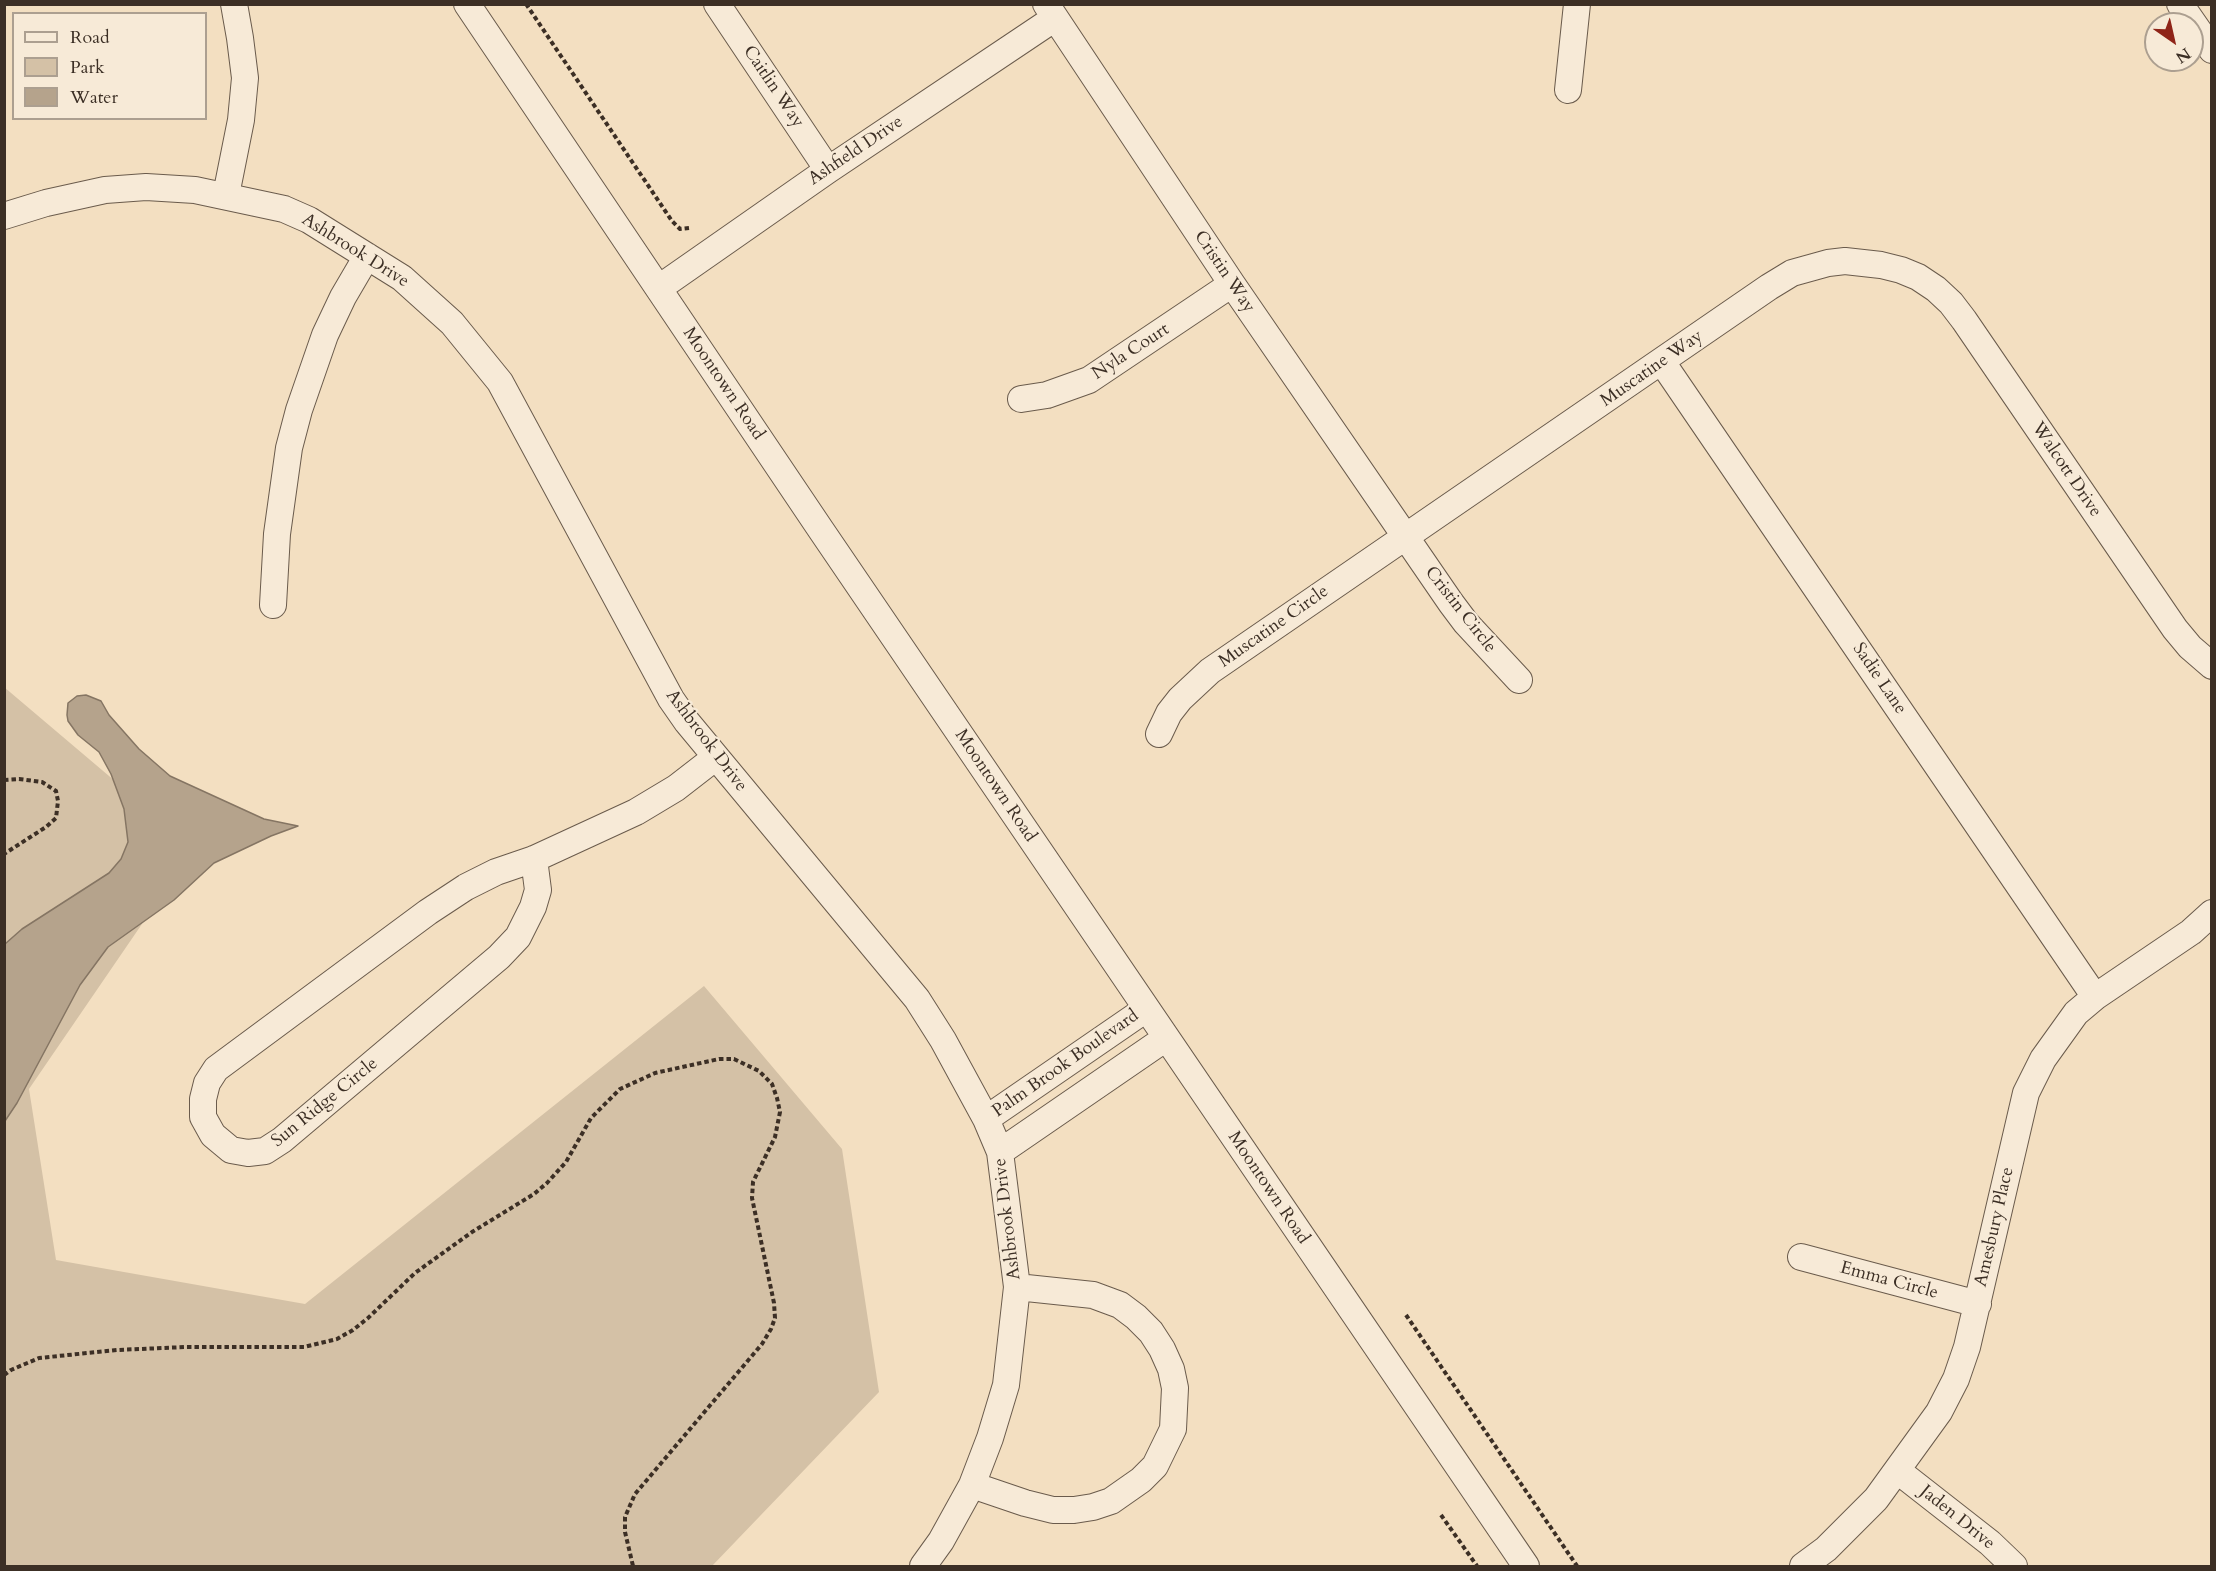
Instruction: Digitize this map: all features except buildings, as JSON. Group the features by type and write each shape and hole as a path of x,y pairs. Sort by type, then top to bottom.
{"street":[{"path":"226,195 241,120 245,78 234,4"},
{"name":"Moontown Road","path":"466,4 1526,1566"},
{"name":"Caitlin Way","path":"717,4 828,170"},
{"path":"1568,90 1577,4"},
{"path":"2181,4 2211,50"},
{"name":"Ashfield Drive","path":"658,288 1050,11"},
{"name":"Cristin Way","path":"1050,11 1232,284 1405,537"},
{"name":"Ashbrook Drive","path":"4,216 46,203 105,190 146,187 195,190 284,209 309,220 402,278 452,323 500,382 671,699 716,757 917,999 943,1040 986,1119 1000,1152 1017,1287 1006,1384 990,1438 972,1485 941,1541 923,1566"},
{"path":"273,605 277,534 289,448 299,410 325,335 343,297 367,256"},
{"name":"Muscatine Way","path":"1405,537 1792,273 1828,263 1863,262 1901,270 1918,277"},
{"name":"Walcott Drive","path":"1918,277 1936,290 1964,320 2175,629 2190,647 2211,666"},
{"name":"Nyla Court","path":"1022,399 1047,394 1089,380 1232,284"},
{"name":"Sadie Lane","path":"1662,362 2095,997"},
{"name":"Cristin Circle","path":"1405,537 1466,623 1519,680"},
{"name":"Muscatine Circle","path":"1159,734 1179,699 1202,678 1405,537"},
{"name":"Sun Ridge Circle","path":"534,859 538,890 533,907 518,937 500,957 282,1140 265,1151 248,1153 231,1150 213,1135 203,1118 203,1099 207,1083 216,1069 428,912 466,887 495,872 534,859 636,812 675,788 716,757"},
{"name":"Amesbury Place","path":"1803,1566 1876,1499 1939,1412 1956,1379 1978,1304 2026,1093 2043,1059 2076,1013 2095,997 2191,932 2211,913"},
{"name":"Palm Brook Boulevard","path":"986,1119 1146,1009"},
{"name":"Palm Brook Boulevard","path":"1000,1152 1166,1038"},
{"name":"Emma Circle","path":"1801,1257 1978,1304"},
{"path":"972,1485 1053,1510 1093,1507 1111,1500 1142,1480 1155,1466 1173,1429 1175,1388 1171,1369 1151,1332 1136,1317 1119,1305 1093,1295 1017,1287"},
{"name":"Jaden Drive","path":"1898,1471 1990,1543 2014,1566"}],"path":[{"path":"526,4 672,221 680,229 689,228"},
{"path":"4,780 19,778 42,782 56,791 58,801 56,818 4,854"},
{"path":"4,1375 39,1358 117,1350 186,1347 304,1347 337,1339 368,1318 415,1273 547,1183 566,1162 591,1118 620,1089 655,1073 719,1059 734,1059 759,1071 772,1084 780,1112 775,1137 753,1182 752,1198 774,1303 775,1318 762,1344 635,1494 625,1517 633,1566"},
{"path":"1406,1315 1577,1566"},
{"path":"1441,1515 1477,1566"}],"green space":[{"path":"4,687 194,848 29,1089 56,1260 305,1304 704,986 842,1149 879,1392 712,1566 5,1566"}],"water":[{"path":"86,695 101,701 109,715 139,749 170,776 264,819 298,826 214,863 174,900 108,947 80,985 17,1103 5,1121 5,944 22,929 109,873 121,859 128,842 124,809 111,774 99,752 78,735 68,721 68,703 77,696"}]}
